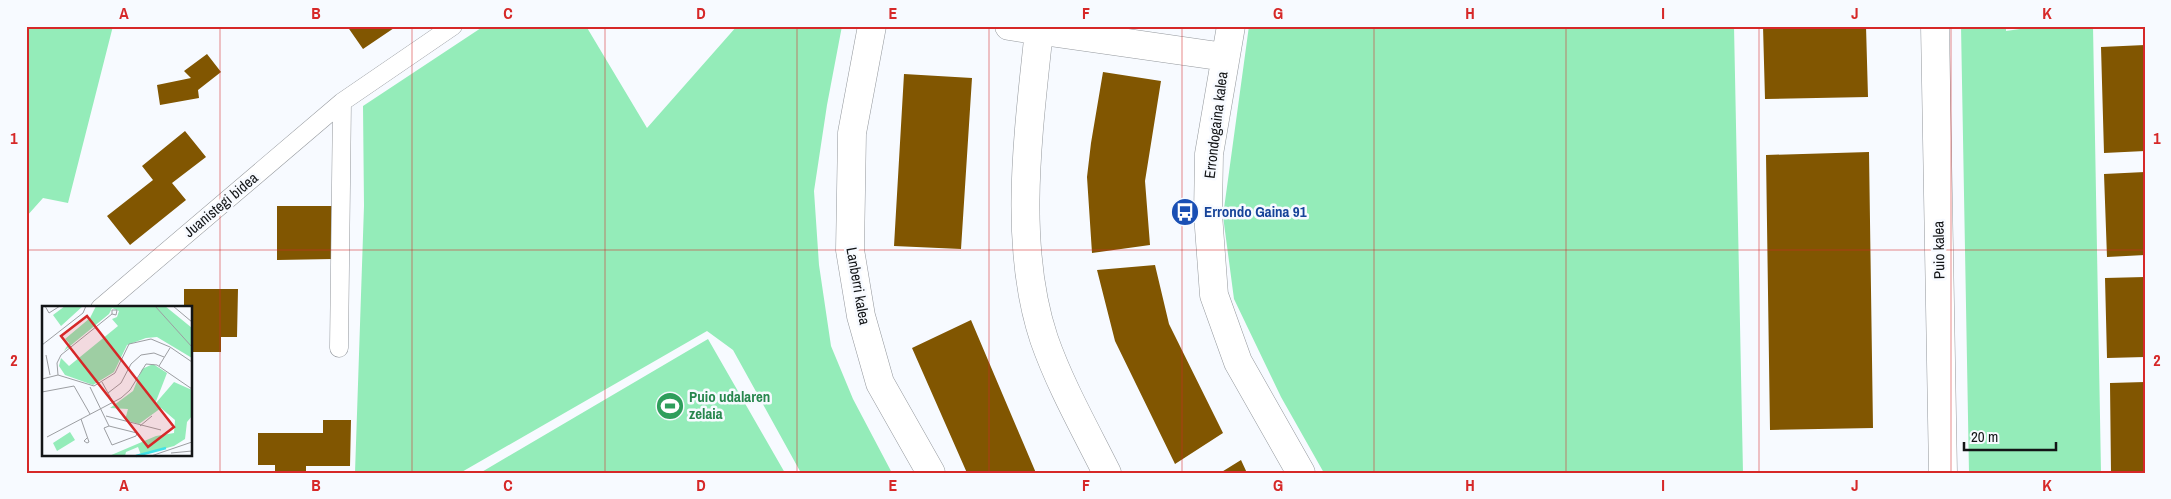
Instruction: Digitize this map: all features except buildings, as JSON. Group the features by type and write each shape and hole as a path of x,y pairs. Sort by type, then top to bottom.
{"street":[{"name":"Lanberri kalea","path":"872,26 852,133 850,250 861,316 880,383 931,473"},
{"path":"1009,26 1226,57"},
{"name":"Errondogaina kalea","path":"1231,26 1209,154 1208,214 1214,294 1238,362 1302,473"},
{"name":"Puio kalea","path":"1935,26 1943,473"},
{"path":"1039,30 1026,163 1026,236 1033,289 1044,338 1107,473"}],"lane":[{"name":"Juanistegi bidea","path":"102,306 342,102 453,26"},
{"path":"340,348 342,102"}],"green space":[{"path":"26,26 113,26 68,203 43,198 26,217"},
{"path":"484,26 586,26 647,128 737,26 842,26 827,105 814,191 819,265 831,346 853,399 892,473 801,473 733,350 707,331 460,473 355,473 364,206 363,106"},
{"path":"1249,26 1734,26 1743,473 1324,473 1281,397 1234,299 1223,216"},
{"path":"1961,26 2006,26 2006,31 2042,26 2093,26 2101,473 1969,473"},
{"name":"Puio udalaren zelaia","path":"708,339 785,473 480,473"}],"place":[{"name":"Errondo Gaina 91","path":"1185,212"},
{"name":"Puio udalaren zelaia","path":"670,406"}]}
